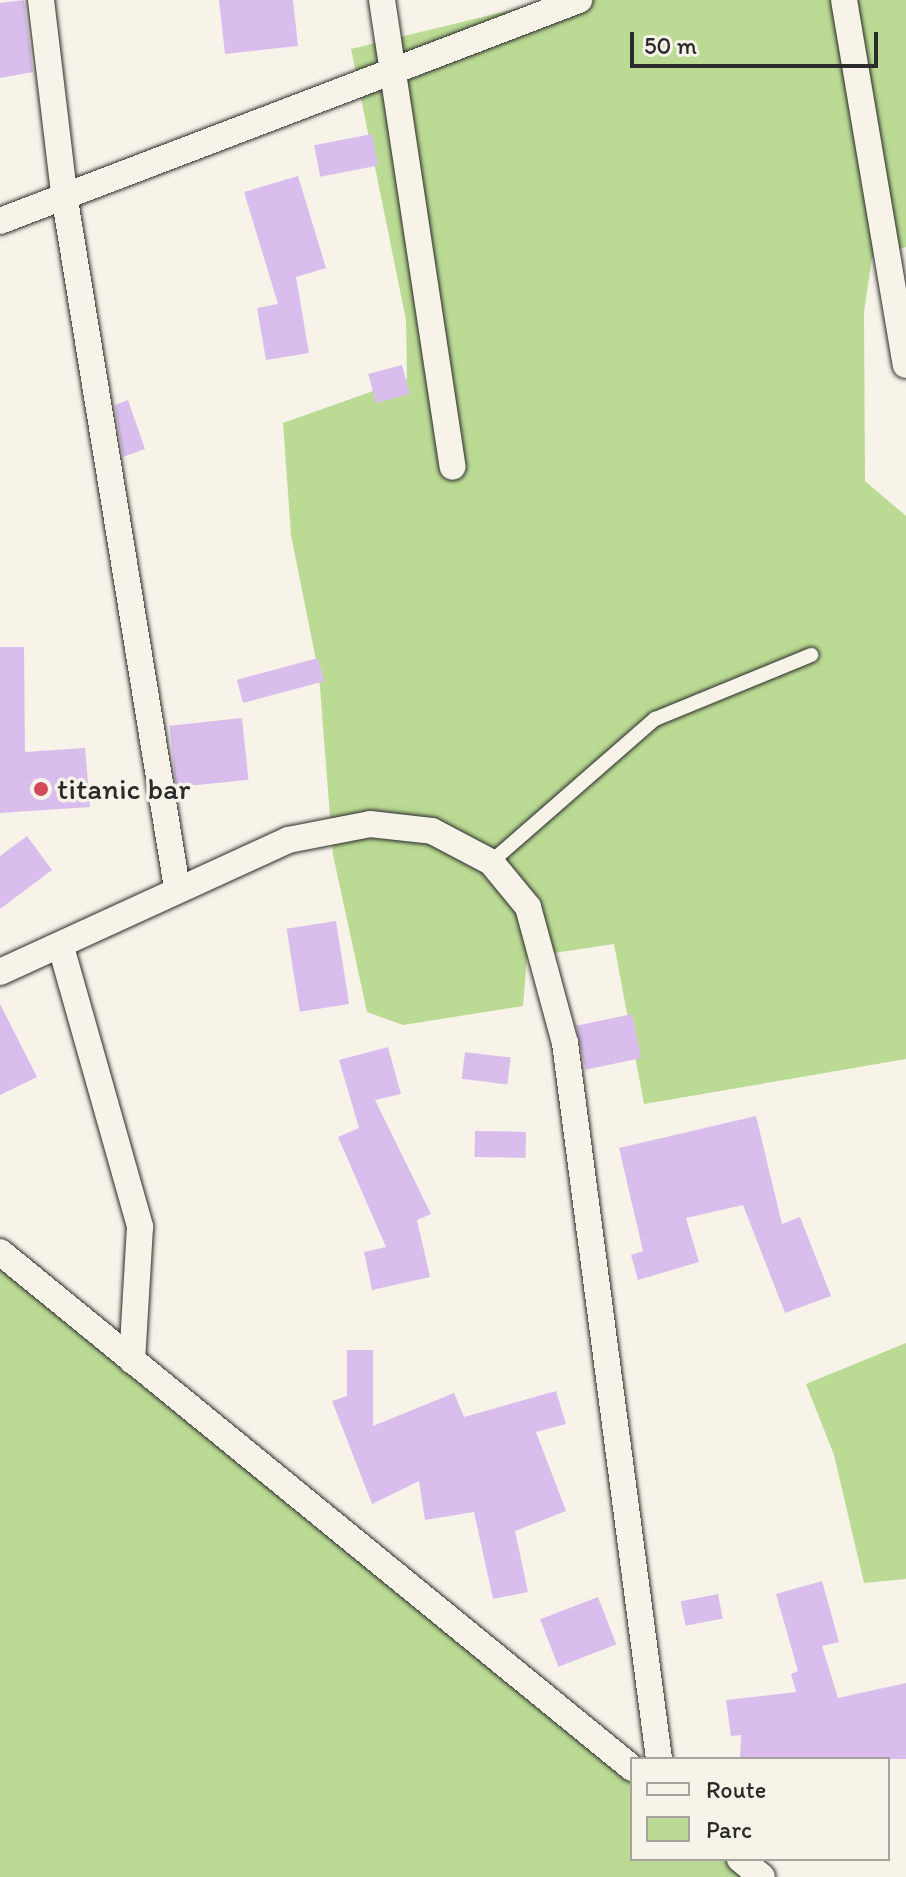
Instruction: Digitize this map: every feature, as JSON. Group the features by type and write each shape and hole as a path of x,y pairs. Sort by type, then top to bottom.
{"street":[{"path":"41,0 64,194 177,888"},
{"path":"382,0 397,69 453,467"},
{"path":"0,221 64,194 579,0"},
{"path":"844,0 906,365"},
{"path":"0,972 61,947 177,888 288,840 370,824 432,831 491,862 528,907 565,1043 659,1757"},
{"path":"61,947 140,1227 132,1361"},
{"path":"0,1252 630,1766"},
{"path":"742,1861 762,1877"}],"lane":[{"path":"491,862 655,719 811,655"}],"green space":[{"path":"552,0 906,0 906,247 872,258 864,312 865,481 906,516 906,1059 644,1104 614,944 527,957 523,1006 403,1025 367,1012 333,855 319,675 291,535 283,423 407,379 406,320 351,49"},
{"path":"0,1263 630,1772 630,1861 751,1861 772,1877 0,1877"},
{"path":"906,1343 906,1579 864,1583 834,1455 806,1384"}],"building":[{"path":"24,0 33,72 0,78 0,3"},
{"path":"219,0 293,0 298,46 225,54"},
{"path":"372,134 378,165 320,177 314,145"},
{"path":"298,176 326,268 296,277 309,353 266,360 257,308 278,304 244,192"},
{"path":"402,365 410,394 376,403 368,374"},
{"path":"128,400 145,449 123,457 115,405"},
{"path":"0,647 24,647 25,752 85,748 90,807 0,813"},
{"path":"318,658 324,681 243,703 237,680"},
{"path":"242,718 248,780 176,787 169,726"},
{"path":"27,836 52,870 0,909 0,856"},
{"path":"336,921 349,1004 300,1012 287,929"},
{"path":"0,1004 37,1077 0,1095"},
{"path":"632,1014 641,1058 586,1070 576,1026"},
{"path":"388,1047 401,1094 375,1100 431,1214 417,1220 430,1277 372,1290 364,1252 386,1247 338,1137 359,1128 339,1060"},
{"path":"465,1052 511,1058 507,1084 462,1079"},
{"path":"756,1116 782,1224 800,1217 831,1296 785,1313 743,1205 686,1218 699,1262 638,1280 631,1255 643,1251 619,1148"},
{"path":"475,1131 526,1132 526,1158 475,1157"},
{"path":"347,1350 373,1350 373,1426 454,1393 464,1417 556,1391 566,1424 536,1432 566,1511 515,1531 528,1592 493,1599 474,1512 425,1520 419,1481 372,1504 332,1401 347,1396"},
{"path":"822,1581 839,1642 822,1646 838,1698 906,1683 906,1759 740,1757 741,1735 731,1736 726,1700 796,1692 791,1674 798,1671 776,1594"},
{"path":"718,1594 723,1619 685,1626 681,1601"},
{"path":"598,1597 616,1645 558,1667 540,1619"}],"place":[{"name":"titanic bar","path":"41,789"}]}
